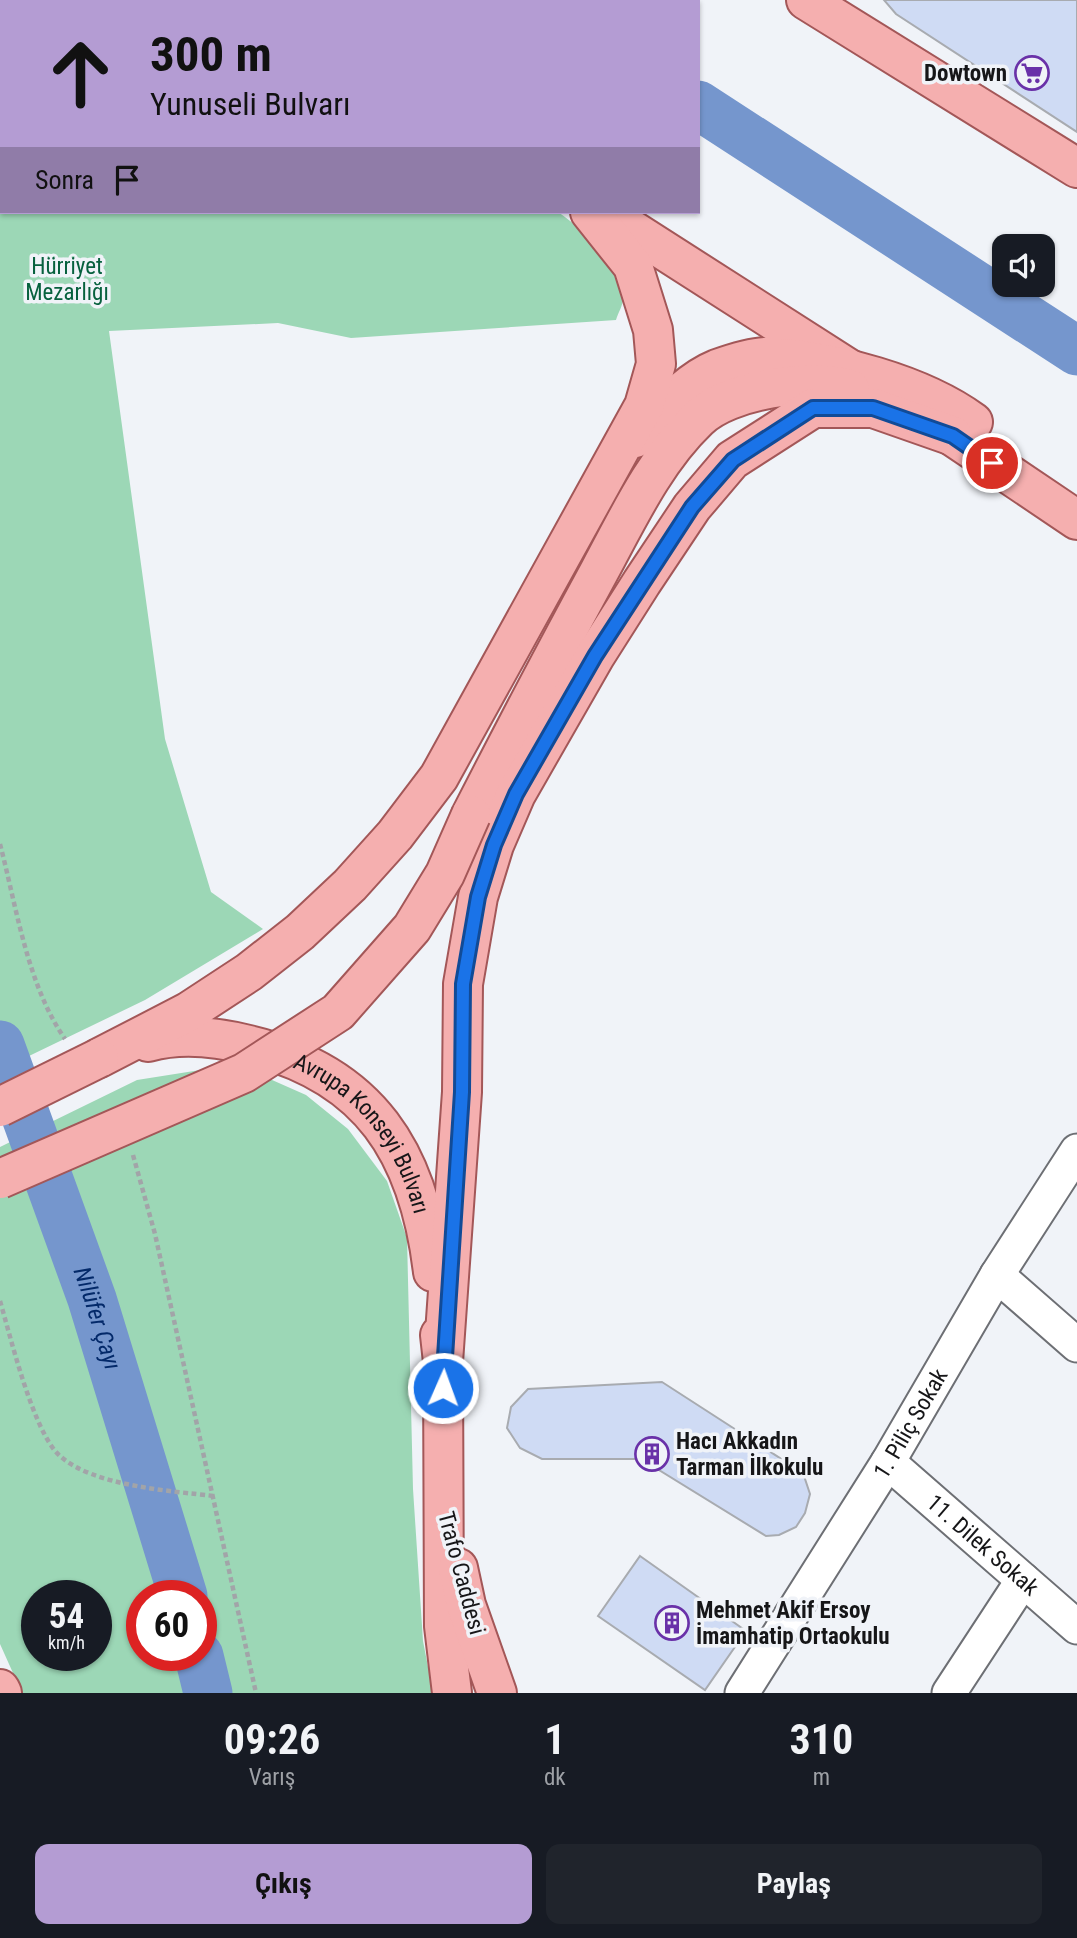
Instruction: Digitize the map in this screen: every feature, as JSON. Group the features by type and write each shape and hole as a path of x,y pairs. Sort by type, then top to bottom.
{"main road":[{"path":"806,0 851,17 1077,168"},
{"path":"99,1058 188,1012 249,972 300,932 351,885 395,835 439,777 644,406 656,363 653,330 633,266 592,214"},
{"path":"607,214 852,370 1077,520"},
{"path":"615,457 685,390 716,369 767,357 852,370 922,393 962,414 1077,496"},
{"path":"0,1179 244,1073 338,1012 412,928 445,874 471,815 630,515 664,459 700,417 750,391 798,386 845,387 902,403"},
{"path":"443,1362 462,1092 463,984 478,897 494,845 516,794 635,593 692,507 733,460 813,408 873,408 953,436"},
{"name":"Avrupa Konseyi Bulvarı","path":"0,1107 99,1058 161,1038 192,1037 236,1042 287,1054 349,1088 376,1117 398,1149 416,1188 428,1227 443,1362 444,1626 453,1693"},
{"name":"Trafo Caddesi","path":"442,1492 466,1605 497,1693"}],"street":[{"name":"1. Piliç Sokak","path":"742,1693 888,1462 997,1275 1066,1194 1077,1151"},
{"path":"997,1275 1077,1345"},
{"name":"11. Dilek Sokak","path":"888,1462 1077,1627"},
{"path":"949,1693 1023,1580"}],"path":[{"path":"0,1301 40,1427 60,1455 87,1471 111,1480 214,1496 256,1693"}],"green space":[{"name":"Hürriyet Mezarlığı","path":"0,214 560,214 590,238 616,273 623,299 616,320 351,338 278,323 109,331 165,739 211,892 263,929 145,1000 0,1070"},
{"path":"213,1068 263,1076 306,1095 348,1129 387,1181 407,1238 413,1489 423,1641 433,1693 22,1693 0,1644 0,1147 137,1080"}],"building":[{"name":"Dowtown","path":"884,0 1077,0 1077,132 896,14"},
{"name":"Hacı Akkadın Tarman İlkokulu","path":"662,1382 803,1473 810,1494 805,1513 796,1527 779,1535 766,1536 641,1459 542,1459 520,1448 507,1428 511,1407 528,1389"},
{"name":"Mehmet Akif Ersoy İmamhatip Ortaokulu","path":"640,1556 746,1631 705,1690 598,1616"}],"waterway":[{"path":"700,106 1077,351"},
{"name":"Nilüfer Çayı","path":"0,1045 92,1299 178,1580"},
{"name":"Nilüfer Çayı","path":"203,1671 208,1693"}],"place":[{"name":"Dowtown","path":"1032,73"},
{"name":"Hacı Akkadın Tarman İlkokulu","path":"652,1454"},
{"name":"Mehmet Akif Ersoy İmamhatip Ortaokulu","path":"672,1623"}],"route":[{"path":"443,1388 462,1092 463,984 478,897 494,845 516,794 595,656 692,507 733,460 769,434 813,408 873,408 953,436 992,463"}]}
